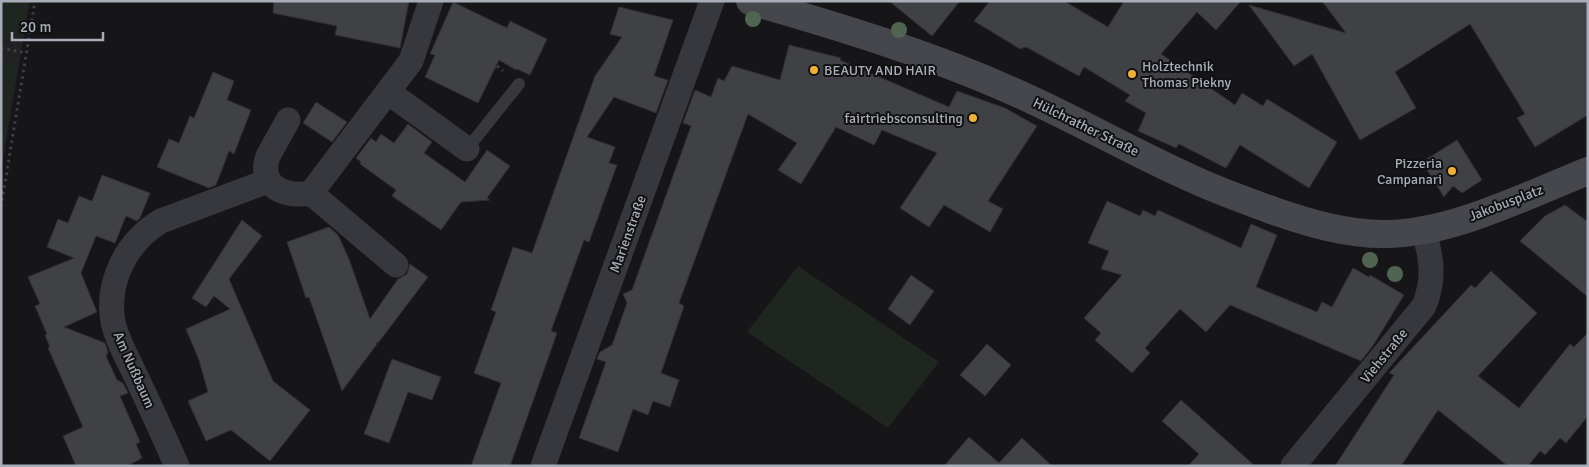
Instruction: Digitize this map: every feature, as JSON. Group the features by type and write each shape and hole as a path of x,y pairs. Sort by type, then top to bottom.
{"street":[{"path":"288,120 266,162 265,175 268,181 285,192 298,195 311,193 411,61 431,1"},
{"name":"Marienstraße","path":"543,466 712,1"},
{"name":"Hülchrather Straße","path":"750,1 818,21 991,82 1034,101 1194,180 1294,217 1323,226 1364,233 1392,234 1423,230"},
{"path":"388,92 467,149"},
{"name":"Jakobusplatz","path":"1423,230 1454,223 1588,170"},
{"name":"Am Nußbaum","path":"177,466 116,332 112,304 117,273 135,242 161,221 268,181"},
{"path":"311,193 396,265"},
{"name":"Viehstraße","path":"1293,466 1424,306 1429,293 1432,274 1428,245 1423,230"}],"lane":[{"path":"467,149 519,84"}],"path":[{"path":"1,206 3,181 35,1"},
{"path":"1,48 26,53"}],"shaded area":[{"path":"1,1 30,1 1,171"},
{"path":"2,1 29,1 24,33 18,40 1,37"},
{"path":"1,62 18,64 1,163"},
{"path":"798,266 939,362 888,428 747,332"}],"building":[{"path":"274,1 409,1 400,48 335,35 337,26 273,13"},
{"path":"889,1 960,1 932,36"},
{"path":"990,1 1064,1 1108,27 1124,1 1241,1 1216,30 1197,12 1161,54 1235,105 1242,93 1263,106 1267,99 1337,142 1309,188 1240,145 1226,168 1179,144 1176,148 1138,131 1146,113 1125,101 1130,95 1084,67 1079,76 1026,47 1020,49 974,21"},
{"path":"1322,1 1588,1 1588,115 1535,147 1517,118 1525,114 1470,24 1395,72 1416,108 1360,140 1312,54 1294,66 1249,5 1346,33"},
{"path":"453,2 507,28 510,21 547,39 530,75 516,70 499,60 478,103 425,77 435,55 430,54"},
{"path":"619,7 673,20 654,76 668,80 656,113 614,97 587,137 615,147 609,163 617,165 589,242 584,240 551,331 557,333 510,466 471,466 501,383 474,373 496,312 491,310 513,247 532,253 595,76 622,37 610,34"},
{"path":"789,45 841,58 840,60 949,107 957,91 1005,108 1037,126 988,201 1003,209 990,232 944,205 929,227 900,208 937,153 882,130 874,145 836,127 801,184 778,170 797,143 748,114 679,303 684,306 661,373 679,380 670,407 653,401 648,415 633,409 618,452 579,438 606,362 597,359 600,352 612,345 627,303 623,294 632,290 691,126 683,123 695,90 711,97 718,78 724,81 732,66 780,80"},
{"path":"213,72 234,81 227,100 251,110 234,154 229,151 216,185 209,188 157,167 169,139 179,143 190,116 194,118"},
{"path":"316,102 347,122 332,142 303,123"},
{"path":"408,124 432,142 424,153 465,182 487,150 510,166 487,198 490,200 461,202 441,230 392,196 396,190 360,164 361,162 356,158 371,138 376,142 381,134 394,143"},
{"name":"Pizzeria Campanari","path":"1457,140 1482,180 1462,193 1453,186 1444,197 1422,162"},
{"path":"102,175 150,193 137,221 126,216 115,243 96,236 81,273 97,312 64,327 105,343 108,352 106,356 117,380 123,383 128,393 120,396 140,442 136,444 142,458 127,466 76,466 63,436 83,427 48,348 50,347 45,335 47,334 35,306 40,304 28,277 74,258 47,247 58,219 68,223 79,196 92,201"},
{"path":"1107,201 1140,216 1143,210 1155,216 1158,210 1241,248 1251,224 1277,235 1256,287 1317,312 1322,302 1332,307 1353,268 1369,277 1370,275 1404,295 1374,344 1361,361 1230,305 1206,332 1180,309 1145,348 1150,353 1132,373 1095,340 1101,333 1084,318 1122,275 1101,269 1109,251 1088,243"},
{"path":"1565,205 1588,222 1588,297 1520,241 1545,216"},
{"path":"242,220 262,236 229,279 273,381 310,410 270,461 231,430 206,441 188,401 208,392 199,360 186,329 230,309 214,296 206,307 192,298"},
{"path":"329,227 338,235 349,259 370,319 398,279 407,274 410,264 428,277 378,343 376,342 377,344 342,391 309,297 306,298 287,242"},
{"path":"1491,271 1537,313 1478,376 1519,408 1570,344 1574,347 1588,333 1588,416 1566,443 1560,438 1545,455 1540,451 1528,466 1508,466 1438,410 1401,466 1335,466 1394,375 1389,373 1471,285 1475,288"},
{"path":"911,275 934,291 910,325 888,309"},
{"path":"987,344 1011,365 985,396 960,375"},
{"path":"392,359 441,377 432,400 408,392 389,443 364,434"},
{"path":"1181,400 1255,466 1188,466 1199,454 1162,421"},
{"path":"969,437 999,463 1022,438 1052,466 944,466"}],"place":[{"name":"BEAUTY AND HAIR","path":"814,70"},
{"name":"Holztechnik Thomas Piekny","path":"1132,74"},
{"name":"fairtriebsconsulting","path":"973,118"},
{"name":"Pizzeria Campanari","path":"1452,171"}]}
